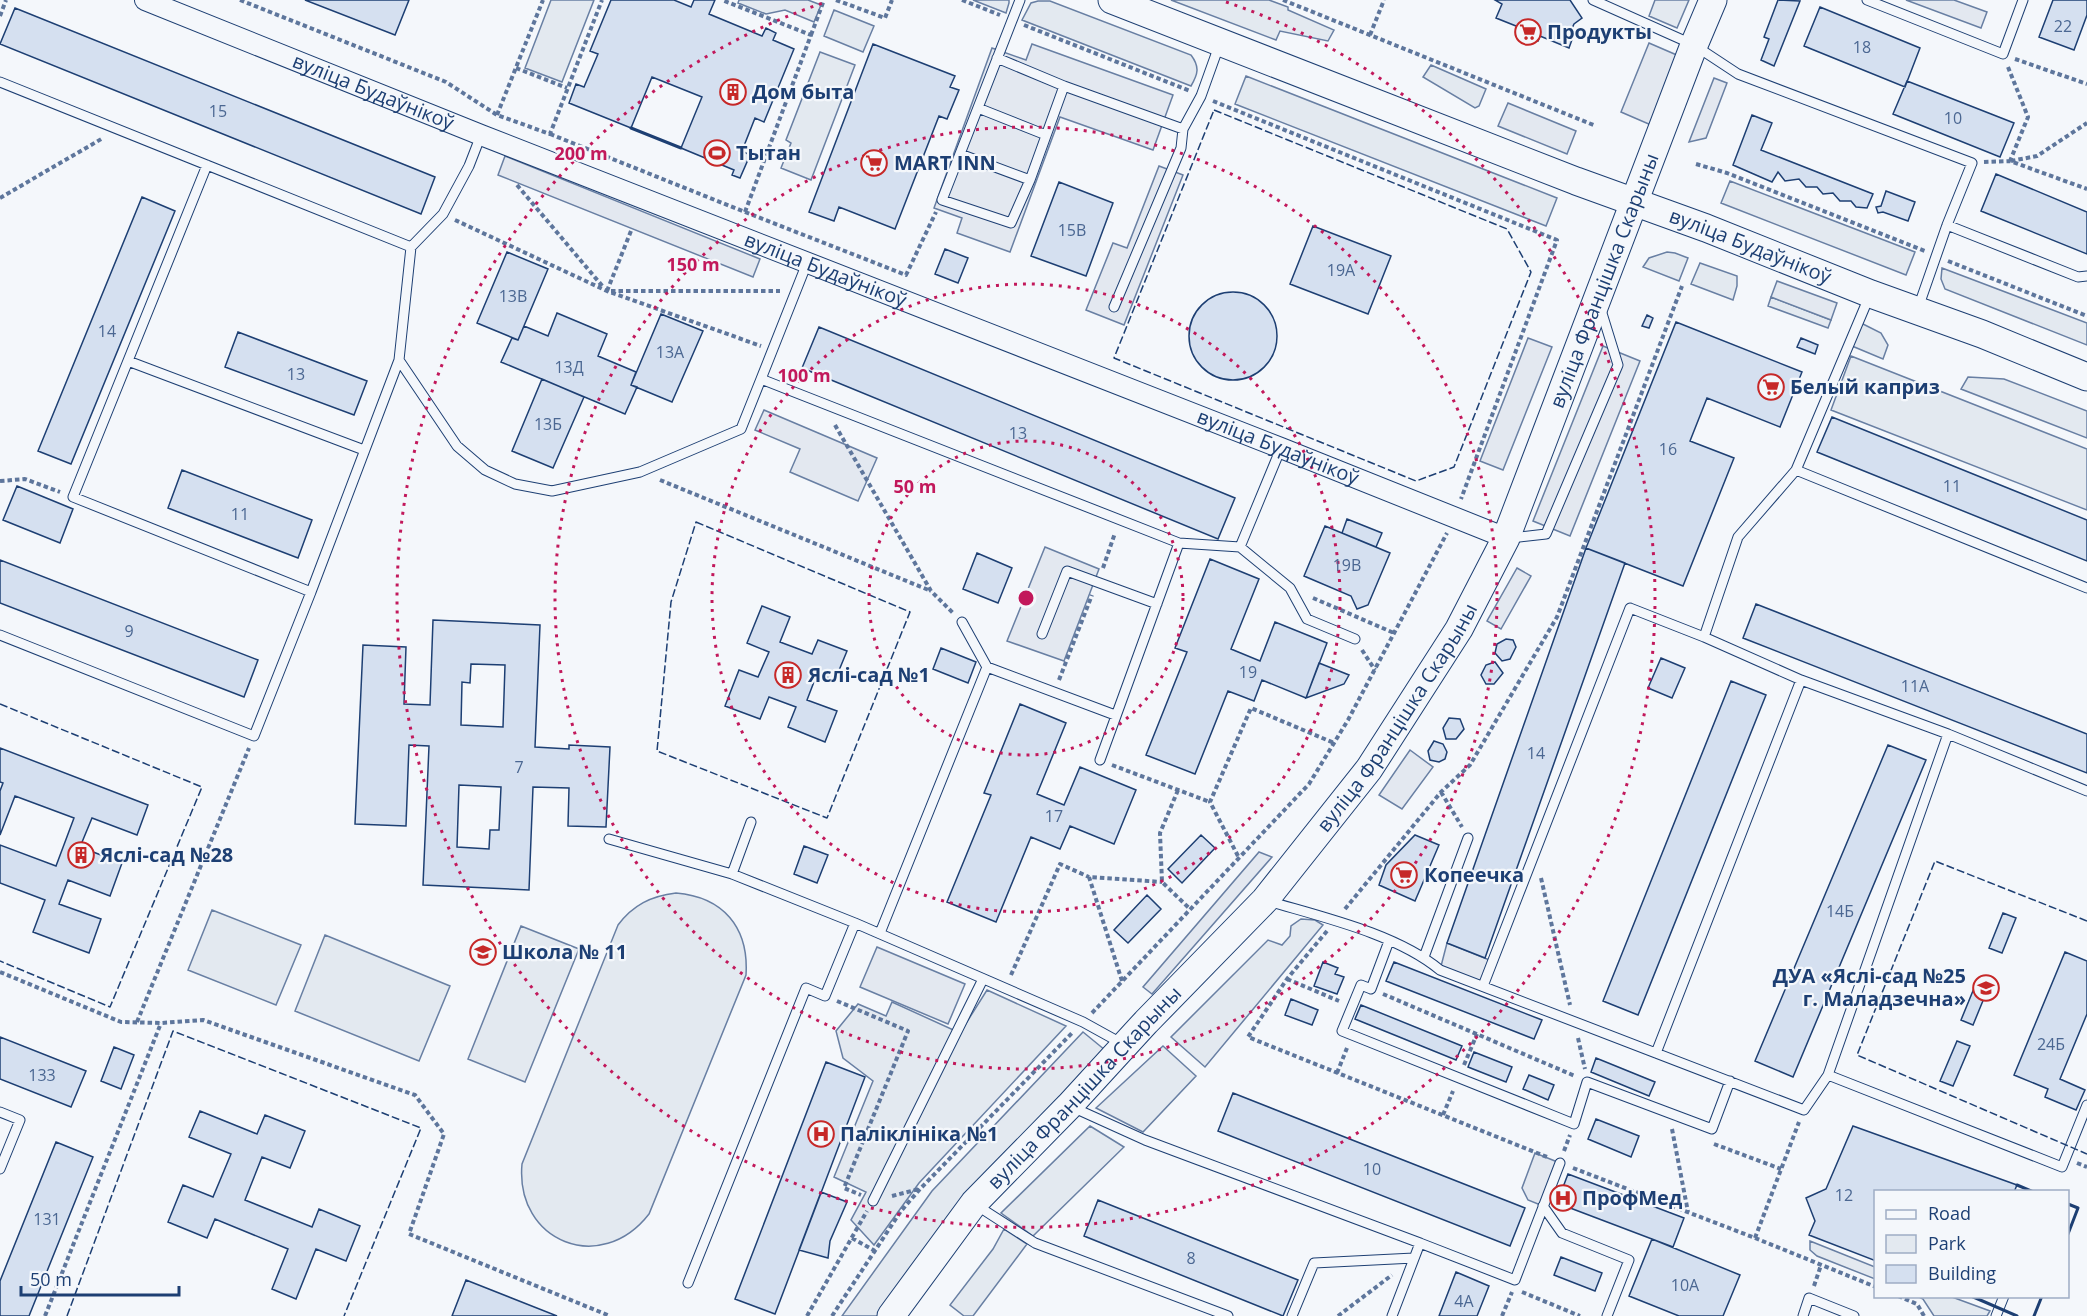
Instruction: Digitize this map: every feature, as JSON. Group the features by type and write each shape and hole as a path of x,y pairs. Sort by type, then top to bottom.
{"main road":[{"name":"вуліца Будаўнікоў","path":"1112,0 2087,377"},
{"name":"вуліца Францішка Скарыны","path":"891,1316 974,1203 1070,1106 1125,1045 1265,900 1369,769 1459,629 1506,538 1713,0"}],"street":[{"name":"вуліца Будаўнікоў","path":"145,0 481,135 1506,538"}],"lane":[{"path":"1020,0 942,200 1011,223 1064,86"},
{"path":"1593,0 1694,45 1738,74 1971,163 1935,255 1918,310"},
{"path":"1867,0 2003,54 2023,0"},
{"path":"1114,307 1181,147 1183,129 1201,96 1221,41"},
{"path":"997,58 1064,86 1183,129"},
{"path":"0,82 411,247"},
{"path":"978,108 1046,135"},
{"path":"0,635 254,736 399,360 411,247 443,214 469,166 481,135"},
{"path":"960,154 1029,180"},
{"path":"207,165 73,497 311,592"},
{"path":"1947,225 2078,277 2087,276"},
{"path":"399,360 457,446 485,470 515,484 552,491 639,472 741,429 807,263"},
{"path":"1704,637 1738,537 1796,470 1870,294"},
{"path":"1506,538 1546,534 1618,365 1598,301"},
{"path":"128,361 364,450"},
{"path":"761,379 1179,543 1240,547 1290,588 1307,619 1355,639"},
{"path":"1240,547 1281,448"},
{"path":"1796,470 2087,588"},
{"path":"1100,760 1179,543"},
{"path":"1042,634 1067,571 1157,604"},
{"path":"1482,986 1630,608 1704,637 1801,680 1948,734 2087,791"},
{"path":"962,622 987,666 1115,715"},
{"path":"880,933 987,666"},
{"path":"1656,1053 1801,680"},
{"path":"1265,900 1335,921 1389,941 1424,957 1440,970 1804,1110 1828,1075 1948,734"},
{"path":"732,874 751,822"},
{"path":"1424,957 1468,838"},
{"path":"609,839 732,874 855,923 1083,1022 1125,1045"},
{"path":"688,1283 806,988 825,996 855,923"},
{"path":"1389,941 1371,989 1361,985 1342,1031 1574,1124 1587,1082 1712,1129 1730,1081"},
{"path":"873,1201 983,979"},
{"path":"1828,1075 2062,1167 2087,1106"},
{"path":"1070,1106 1145,1140 1515,1280 1560,1162"},
{"path":"0,1112 20,1120 0,1169"},
{"path":"974,1203 1035,1243 1228,1316"},
{"path":"1543,1206 1562,1233 1629,1260 1607,1316"},
{"path":"1392,1316 1420,1243"},
{"path":"1292,1316 1314,1263 1414,1258"},
{"path":"1803,1316 1809,1298 1854,1316"},
{"path":"1996,1316 2003,1298"}],"path":[{"path":"0,16 6,0"},
{"path":"240,0 446,82 497,115 906,275 942,200"},
{"path":"497,115 543,0"},
{"path":"550,134 602,0"},
{"path":"722,0 811,35"},
{"path":"745,212 824,0"},
{"path":"836,0 885,18 892,0"},
{"path":"832,1316 901,1211 920,1189 1083,1022 1309,784 1375,670 1455,517 1557,240 962,0"},
{"path":"1283,0 1596,126"},
{"path":"1370,35 1384,0"},
{"path":"2003,54 2087,84"},
{"path":"2003,54 2028,117 2010,161"},
{"path":"516,68 567,88"},
{"path":"1971,163 2010,161 2037,156 2087,123"},
{"path":"0,198 119,129"},
{"path":"2010,161 2087,189"},
{"path":"1696,164 1727,173 2087,316"},
{"path":"517,185 607,291 796,291"},
{"path":"443,214 607,291 772,350"},
{"path":"607,291 631,231"},
{"path":"1682,286 1557,617 1470,765 1441,792 1335,921 1287,980 1248,1036 1874,1287"},
{"path":"822,404 931,591 962,622"},
{"path":"639,472 931,591"},
{"path":"0,481 25,479 73,497"},
{"path":"1055,692 1120,520"},
{"path":"1290,588 1394,633"},
{"path":"1355,639 1375,670"},
{"path":"1210,802 1251,708 1334,743"},
{"path":"137,1022 254,736"},
{"path":"1100,760 1210,802 1239,856"},
{"path":"1162,882 1161,832 1178,790"},
{"path":"1441,792 1468,838"},
{"path":"1535,852 1573,1016"},
{"path":"1005,988 1060,864 1089,877 1162,882 1190,909"},
{"path":"1089,877 1122,981"},
{"path":"0,972 121,1022 161,1023 203,1020 415,1095 444,1134 409,1234 610,1316"},
{"path":"1287,980 1352,1006"},
{"path":"1371,989 1587,1082"},
{"path":"825,996 908,1031 844,1188 873,1201 920,1189"},
{"path":"45,1316 161,1023"},
{"path":"1576,1028 1587,1082"},
{"path":"1337,1072 1353,1035"},
{"path":"1755,1238 1804,1110"},
{"path":"1560,1162 1574,1124"},
{"path":"1672,1128 1688,1212"},
{"path":"807,1316 873,1201"},
{"path":"852,1238 875,1251"},
{"path":"1338,1316 1414,1258"},
{"path":"1809,1298 1821,1265"},
{"path":"1502,1316 1513,1288 1580,1316"},
{"path":"1903,1298 1917,1304 1924,1316"}],"green space":[{"path":"551,0 594,0 562,82 525,68"},
{"path":"739,0 808,0 821,5 814,22 785,10 766,14 738,3"},
{"path":"973,0 1009,0 1009,3 1006,13"},
{"path":"1171,0 1269,0 1334,30 1328,41 1280,31 1276,40"},
{"path":"1655,0 1689,0 1677,28 1649,16"},
{"path":"1050,1 1191,55 1197,67 1191,86 1022,20 1031,3"},
{"path":"834,10 874,26 863,52 824,36"},
{"path":"820,52 855,65 811,180 781,168 791,143 786,140"},
{"path":"1431,65 1486,89 1479,106 1475,108 1423,77"},
{"path":"1246,76 1557,198 1546,226 1235,104"},
{"path":"1730,181 1915,252 1906,275 1721,203"},
{"path":"1667,252 1688,258 1679,281 1643,267 1649,258"},
{"path":"1700,263 1737,276 1733,300 1691,284"},
{"path":"1942,268 2087,323 2087,345 1945,289 1941,279"},
{"path":"1771,297 1831,320 1828,328 1768,306"},
{"path":"1861,323 1881,333 1888,345 1883,359 1852,346"},
{"path":"1851,356 2087,449 2087,510 1831,410"},
{"path":"1968,377 2004,379 2087,411 2087,438 1961,389"},
{"path":"676,893 707,901 720,908 730,918 743,942 746,975 649,1214 629,1233 608,1243 586,1246 565,1242 546,1230 532,1213 523,1191 522,1164 618,925 630,912 643,903 658,896"},
{"path":"212,910 301,945 276,1005 188,970"},
{"path":"1301,919 1315,920 1323,925 1205,1067 1171,1037 1268,940 1282,945 1290,936 1291,926"},
{"path":"521,926 579,949 525,1082 468,1059"},
{"path":"325,935 450,986 419,1061 295,1011"},
{"path":"987,990 1066,1026 919,1183 874,1245 851,1220 866,1192 834,1177 873,1081 843,1058 836,1031 858,1004 886,1016 892,1002 960,1033"},
{"path":"1083,1032 1105,1050 880,1316 842,1316 932,1191"},
{"path":"1163,1046 1196,1076 1143,1132 1096,1108"},
{"path":"1090,1126 1124,1147 1033,1236 1001,1213"},
{"path":"1004,1229 1027,1244 973,1316 964,1316 950,1305 993,1249"},
{"path":"1810,1241 1874,1267 1874,1279 1817,1256 1810,1250"},
{"path":"1921,1298 1955,1298 1990,1311 1987,1316 1934,1316"}],"shaded area":[{"path":"1906,0 1954,0 1987,12 1981,28"},
{"path":"1649,43 1679,56 1651,125 1621,112"},
{"path":"1032,44 1173,95 1153,150 1060,117 1010,252 957,233 962,218 934,208 992,48 1026,60"},
{"path":"1714,78 1727,83 1706,138 1689,142"},
{"path":"1508,103 1576,131 1567,154 1498,126"},
{"path":"505,156 760,259 753,277 498,175"},
{"path":"1159,166 1183,175 1124,325 1086,310 1113,243 1127,248"},
{"path":"1777,281 1837,303 1831,320 1771,297"},
{"path":"1528,338 1552,347 1503,470 1480,461"},
{"path":"1603,346 1640,361 1570,536 1533,521"},
{"path":"764,410 877,458 858,501 790,472 800,449 755,430"},
{"path":"1045,547 1099,569 1064,661 1007,641"},
{"path":"1517,568 1531,576 1501,629 1487,621"},
{"path":"1410,750 1433,767 1402,809 1379,795"},
{"path":"1259,852 1272,857 1152,994 1143,987"},
{"path":"1447,943 1492,961 1483,986 1440,970"},
{"path":"877,947 965,984 948,1024 860,987"},
{"path":"1535,1153 1560,1163 1543,1206 1528,1200 1522,1188"}],"building":[{"path":"305,0 409,0 395,35"},
{"name":"Дом быта","path":"611,0 674,0 691,7 694,0 715,0 709,14 762,36 766,28 776,33 773,40 794,49 764,122 755,118 742,151 750,155 740,178 732,175 734,170 681,148 702,97 652,77 631,128 569,103 576,84 584,87 598,54 590,51"},
{"path":"1495,0 1570,0 1582,18 1574,24 1570,33 1574,34 1569,48 1540,36 1538,41 1519,33 1521,28 1496,18 1502,4"},
{"path":"1778,0 1800,1 1774,66 1761,60 1769,39 1764,37"},
{"path":"2053,0 2087,0 2087,15 2074,50 2039,37"},
{"path":"1820,7 1920,48 1905,87 1804,46"},
{"path":"15,8 435,177 421,214 0,44"},
{"name":"MART INN","path":"873,44 955,76 950,87 959,90 947,119 939,116 895,229 839,207 834,221 809,212"},
{"path":"1907,81 2014,123 2000,157 1893,114"},
{"path":"1752,115 1772,123 1761,150 1873,194 1867,208 1856,207 1851,201 1840,201 1833,193 1823,194 1817,187 1806,187 1799,179 1785,181 1778,172 1772,182 1733,165"},
{"path":"1996,174 2087,212 2087,254 1981,211"},
{"path":"1059,182 1113,203 1086,276 1031,256"},
{"path":"1886,191 1915,202 1908,221 1883,212 1878,213 1876,207 1881,206"},
{"path":"142,197 175,211 71,464 38,451"},
{"path":"1313,226 1391,256 1368,314 1290,284"},
{"path":"945,249 968,258 958,283 935,274"},
{"path":"507,252 548,269 518,340 477,323"},
{"path":"1233,292 1258,299 1270,311 1277,336 1270,361 1258,373 1233,380 1208,373 1196,361 1189,336 1196,311 1208,299"},
{"path":"557,313 607,334 598,356 636,372 631,385 637,387 625,414 501,362 512,338 518,340 524,326 548,336"},
{"path":"661,314 703,331 672,402 631,385"},
{"path":"1647,315 1653,318 1649,328 1642,326"},
{"path":"1676,322 1802,372 1780,427 1707,398 1690,441 1734,458 1683,586 1586,548"},
{"path":"819,327 1235,498 1218,539 802,368"},
{"path":"238,332 367,381 354,415 225,367"},
{"path":"1801,338 1818,345 1815,354 1797,347"},
{"path":"542,379 584,397 553,468 512,451"},
{"path":"1832,417 2087,520 2087,561 1817,452"},
{"path":"182,470 312,520 298,558 168,508"},
{"path":"17,486 73,509 60,543 3,520"},
{"path":"1347,519 1382,533 1376,547 1342,533"},
{"path":"1325,526 1390,553 1368,605 1357,609 1351,596 1304,576"},
{"path":"1586,548 1625,563 1485,958 1447,943"},
{"path":"977,553 1012,568 998,603 963,589"},
{"path":"1210,559 1259,579 1231,649 1260,661 1275,622 1327,643 1306,698 1262,680 1254,701 1228,691 1195,774 1146,755 1187,652 1175,648"},
{"path":"0,560 258,660 244,697 0,603"},
{"path":"1756,604 2087,734 2087,773 1743,638"},
{"name":"Яслі-сад №1","path":"762,606 790,617 780,642 812,654 818,640 847,651 835,680 817,674 807,700 837,711 825,742 788,727 796,707 769,697 760,719 725,706 739,670 758,677 769,652 747,643"},
{"path":"433,620 540,625 535,747 569,749 569,745 610,747 606,827 568,826 569,788 533,787 529,890 423,885 429,746 409,745 406,826 355,824 363,645 406,647 404,704 430,705","holes":["471,664 505,665 503,727 461,725 462,682 470,683","459,785 501,787 499,830 490,830 489,849 457,847"]},
{"path":"1506,639 1513,640 1516,647 1510,659 1502,661 1495,653 1497,644"},
{"path":"941,648 976,662 968,683 933,669"},
{"path":"1661,658 1685,668 1672,698 1648,688"},
{"path":"1495,662 1503,673 1494,684 1486,684 1481,675 1486,665"},
{"path":"1319,663 1349,675 1344,684 1306,698"},
{"path":"1731,681 1766,695 1638,1015 1603,1001"},
{"path":"1020,704 1066,723 1037,794 1064,805 1080,767 1136,790 1114,844 1070,826 1060,849 1031,837 996,922 947,902 991,795 984,793"},
{"path":"1449,718 1460,719 1464,729 1456,739 1446,739 1443,728"},
{"path":"1434,741 1443,744 1447,752 1445,759 1439,762 1430,760 1428,751"},
{"path":"1888,745 1926,760 1793,1077 1755,1061"},
{"name":"Яслі-сад №28","path":"0,748 148,805 137,835 92,818 80,847 122,863 110,896 68,880 59,904 101,919 89,953 33,932 45,900 0,883 0,845 56,866 74,818 15,796 0,835 0,791 3,783 0,782"},
{"path":"1201,835 1215,848 1182,883 1168,869"},
{"name":"Копеечка","path":"1415,835 1439,845 1415,901 1379,885 1386,865"},
{"path":"804,846 828,855 817,883 794,874"},
{"path":"1147,895 1161,909 1128,943 1114,930"},
{"path":"2003,913 2016,918 2002,953 1989,948"},
{"path":"2065,952 2087,961 2087,1014 2060,1079 2085,1090 2076,1110 2045,1097 2048,1089 2014,1075"},
{"path":"1323,962 1338,968 1335,974 1344,977 1337,994 1314,986"},
{"path":"1394,962 1542,1020 1534,1039 1386,981"},
{"path":"1977,981 1989,986 1973,1025 1961,1020"},
{"path":"1291,999 1318,1010 1312,1025 1285,1015"},
{"path":"1361,1005 1462,1046 1456,1060 1355,1019"},
{"path":"0,1037 86,1071 71,1107 0,1079"},
{"path":"1957,1041 1970,1046 1953,1086 1940,1081"},
{"path":"114,1047 134,1055 121,1089 101,1081"},
{"path":"1474,1052 1512,1067 1506,1082 1468,1067"},
{"path":"1596,1058 1655,1082 1649,1096 1591,1072"},
{"name":"Паліклініка №1","path":"826,1062 865,1077 775,1314 735,1299"},
{"path":"1529,1075 1554,1085 1548,1100 1523,1089"},
{"path":"1233,1093 1525,1208 1510,1246 1218,1131"},
{"path":"200,1111 257,1134 265,1115 305,1131 290,1168 262,1157 245,1200 312,1227 319,1209 360,1226 346,1261 316,1249 296,1299 272,1289 288,1249 215,1219 207,1238 168,1222 183,1185 213,1197 231,1154 189,1137"},
{"path":"1596,1119 1639,1136 1631,1157 1588,1139"},
{"path":"1853,1126 2017,1185 2015,1190 1874,1190 1874,1260 1809,1235 1815,1221 1806,1198 1826,1189"},
{"path":"56,1142 93,1157 29,1316 0,1316 0,1281"},
{"path":"1568,1174 1684,1218 1673,1247 1557,1203"},
{"path":"821,1192 847,1202 830,1241 828,1258 799,1250"},
{"path":"1098,1200 1298,1280 1283,1316 1084,1236"},
{"path":"1652,1239 1740,1275 1723,1316 1679,1316 1629,1296"},
{"path":"1561,1257 1602,1273 1595,1291 1554,1275"},
{"path":"1456,1272 1489,1286 1477,1316 1439,1316"},
{"path":"466,1280 557,1316 452,1316"}],"fence":[{"path":"1214,110 1507,229 1531,272 1454,467 1416,481 1114,358 1214,110"},
{"path":"696,522 910,612 827,818 657,751 671,602 696,522"},
{"path":"0,704 202,787 110,1007 0,961"},
{"path":"2087,921 1935,861 1857,1055 2087,1154"},
{"path":"67,1316 173,1031 421,1128 344,1316"}],"wall":[{"path":"631,128 681,148"},
{"path":"2017,1185 2029,1190"},
{"path":"2069,1204 2078,1208 2069,1231"},
{"path":"1976,1298 2017,1316"},
{"path":"2034,1316 2041,1298"}],"place":[{"name":"Продукты","path":"1528,32"},
{"name":"Дом быта","path":"733,92"},
{"name":"Тытан","path":"717,153"},
{"name":"MART INN","path":"874,163"},
{"name":"Белый каприз","path":"1771,387"},
{"name":"Яслі-сад №1","path":"788,675"},
{"name":"Яслі-сад №28","path":"81,855"},
{"name":"Копеечка","path":"1404,875"},
{"name":"Школа № 11","path":"483,952"},
{"name":"ДУА «Яслі-сад №25 г. Маладзечна»","path":"1986,988"},
{"name":"Паліклініка №1","path":"821,1134"},
{"name":"ПрофМед","path":"1563,1198"}]}
